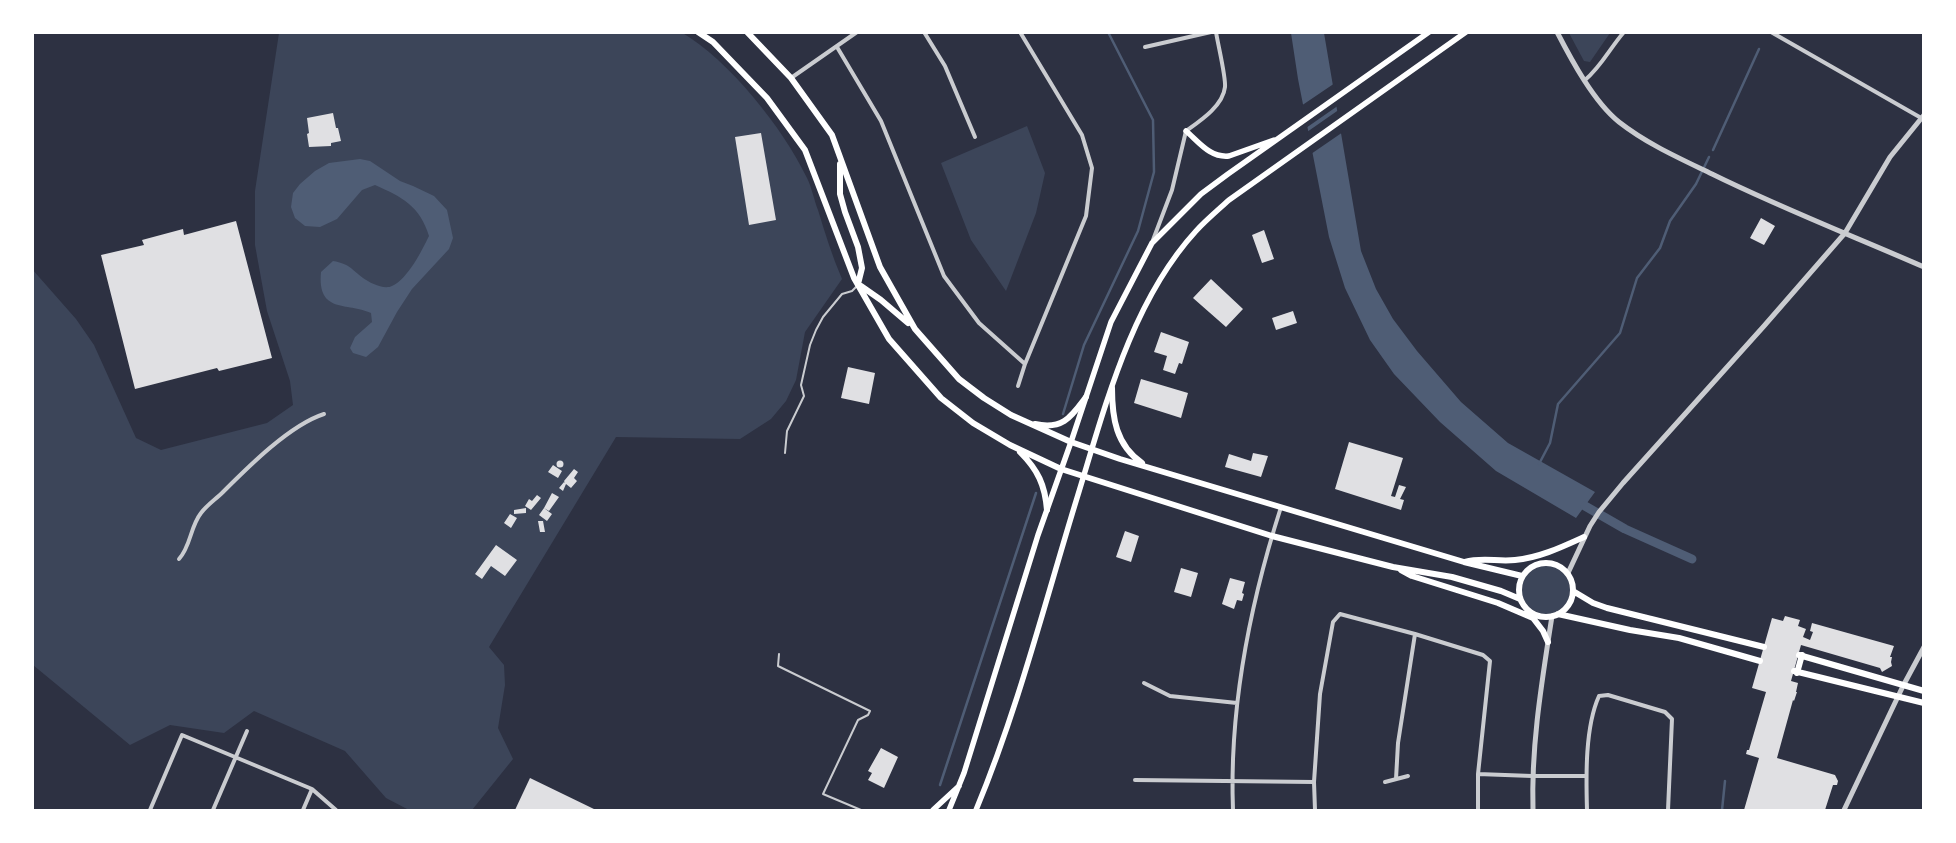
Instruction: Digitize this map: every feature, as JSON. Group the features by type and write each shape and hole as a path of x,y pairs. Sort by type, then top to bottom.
{"main road":[{"path":"698,32 713,42 768,98 805,150 858,284 889,338 941,398 973,423 1016,448 1061,469 1272,536 1393,567 1452,577 1501,591 1520,599"},
{"path":"746,32 791,78 832,135 880,267 914,329"},
{"path":"949,810 959,786 1047,510 1112,322 1152,243 1201,194 1430,32"},
{"path":"976,810 1006,731 1112,388 1136,322 1154,288 1196,231 1229,200 1466,32"},
{"path":"1186,131 1211,153 1222,157 1280,138"},
{"path":"839,154 840,194 844,212 858,248 862,268 858,284"},
{"path":"858,284 881,300 914,329 959,379 984,398 1024,422 1071,442 1147,467 1464,562 1522,576"},
{"path":"1112,388 1114,421 1120,440 1133,457 1147,467"},
{"path":"1024,422 1042,426 1061,424 1086,397"},
{"path":"1016,448 1032,464 1039,476 1046,495 1047,510"},
{"path":"1464,562 1477,559 1515,560 1536,556 1553,551 1584,537"},
{"path":"1555,615 1569,604 1573,591 1572,582 1568,573 1555,564 1544,562 1534,565 1522,576 1519,585 1520,599 1533,614 1542,617 1555,615 1680,638 1760,661"},
{"path":"1393,567 1412,576 1498,603 1533,618 1543,631 1548,642"},
{"path":"1573,591 1593,603 1607,608 1764,647"},
{"path":"1924,691 1800,655 1796,672 1924,703"},
{"path":"933,810 959,786"}],"street":[{"path":"791,78 858,32"},
{"path":"924,32 945,66 975,136"},
{"path":"1018,386 1025,364 1086,216 1092,168 1082,135 1020,32"},
{"path":"1144,47 1211,32"},
{"path":"1152,243 1172,190 1186,131 1218,104 1225,88 1216,32"},
{"path":"1557,32 1585,80 1606,110 1619,122 1645,140 1732,184 1924,267"},
{"path":"1585,80 1596,71 1611,47 1624,32"},
{"path":"1568,573 1584,537 1599,512 1618,488 1845,233 1890,157 1923,117 1771,32"},
{"path":"837,47 881,121 944,276 979,323 1025,364"},
{"path":"179,559 185,552 200,514 257,459 311,418 324,414"},
{"path":"1233,810 1232,781 1237,703 1245,647 1281,507"},
{"path":"1315,810 1314,782 1320,694 1333,622 1340,614 1483,655 1490,662 1478,774 1478,810"},
{"path":"1533,810 1532,776 1539,696 1548,642 1555,615"},
{"path":"1396,779 1398,743 1415,634"},
{"path":"1844,810 1903,686 1924,647"},
{"path":"1144,683 1170,696 1237,703"},
{"path":"1587,810 1586,776 1593,710 1599,696 1608,694 1665,712 1672,719 1668,810"},
{"path":"213,810 247,731"},
{"path":"150,810 182,735 312,789 336,810"},
{"path":"1478,774 1586,776"},
{"path":"1385,782 1408,776"},
{"path":"1135,780 1314,782"},
{"path":"303,810 312,789"}],"lane":[{"path":"785,453 787,431 804,396 801,385 810,345 816,330 823,317 842,294 852,291 858,284"},
{"path":"779,654 778,666 870,711 868,715 858,720 823,794 860,810"}],"shaded area":[{"path":"681,32 699,44 736,77 784,138 809,182 842,279 805,332 796,380 786,401 771,419 740,439 616,437 489,647 504,665 505,685 498,728 513,759 472,810 409,810 386,798 345,751 254,711 224,733 170,725 130,745 33,665 32,269 76,319 94,345 136,438 161,450 267,423 293,405 290,381 267,311 255,245 255,191 279,33"},
{"path":"1291,33 1324,33 1361,251 1376,289 1393,319 1417,351 1461,402 1508,443 1595,492 1576,518 1496,471 1440,422 1394,374 1370,340 1345,288 1329,237 1298,79"},
{"path":"1569,33 1610,33 1590,62 1584,61"},
{"path":"1027,126 1045,173 1036,213 1006,291 971,240 941,163"},
{"path":"360,159 370,161 400,181 434,196 447,210 453,238 449,249 412,289 378,347 366,357 353,353 350,348 355,337 372,322 371,313 329,301 324,295 321,285 321,272 333,261 339,262 347,265 373,284 381,287 392,286 409,271 429,236 421,217 402,198 375,185 362,190 337,219 320,227 305,226 295,218 291,207 293,193 315,171 329,163"},
{"path":"1541,566 1551,566 1563,573 1570,585 1570,595 1563,607 1551,614 1541,614 1533,610 1526,603 1522,595 1522,585 1526,577 1533,570"}],"pier":[{"path":"1335,83 1339,105 1306,128 1301,106"},
{"path":"1340,109 1343,132 1311,154 1307,132"}],"building":[{"path":"333,113 341,141 331,143 331,146 309,147 307,118"},
{"path":"761,133 776,220 749,225 735,137"},
{"path":"1761,218 1775,226 1764,245 1750,238"},
{"path":"236,221 272,358 219,371 217,368 135,389 101,255 144,245 142,240 183,229 184,235"},
{"path":"1264,230 1274,259 1262,263 1252,235"},
{"path":"1211,279 1243,309 1226,327 1193,298"},
{"path":"1293,311 1297,323 1276,330 1272,318"},
{"path":"1161,332 1189,342 1182,364 1179,363 1175,374 1163,370 1167,356 1154,352"},
{"path":"848,367 875,373 869,404 841,398"},
{"path":"1141,379 1188,393 1181,418 1134,403"},
{"path":"1349,442 1403,458 1391,496 1395,497 1399,485 1406,487 1400,499 1404,500 1401,510 1335,489"},
{"path":"1253,453 1268,456 1261,477 1225,467 1229,454 1251,461"},
{"path":"560,460 564,464 560,468 556,464"},
{"path":"553,465 562,471 558,478 548,472"},
{"path":"574,469 578,472 574,478 577,481 571,488 566,484 563,491 559,488 565,483 564,481"},
{"path":"552,493 559,497 549,511 544,508"},
{"path":"537,495 541,498 531,510 525,506 529,499 532,501"},
{"path":"526,508 526,513 514,514 514,510"},
{"path":"544,508 552,514 547,521 539,515"},
{"path":"510,514 517,518 511,528 504,523"},
{"path":"538,521 543,521 545,532 540,532"},
{"path":"1125,531 1139,536 1131,562 1116,557"},
{"path":"496,545 517,560 505,576 491,566 482,579 475,574"},
{"path":"1181,568 1198,573 1191,597 1174,592"},
{"path":"1230,578 1245,582 1242,601 1237,600 1234,609 1222,604"},
{"path":"1785,616 1800,620 1798,626 1806,629 1803,637 1810,640 1813,632 1810,631 1812,623 1894,646 1890,657 1892,657 1892,666 1882,672 1880,668 1801,645 1791,681 1798,683 1797,692 1793,700 1777,758 1835,775 1838,781 1837,785 1833,785 1825,810 1744,810 1759,758 1746,754 1747,750 1749,750 1766,692 1752,688 1772,618 1783,621"},
{"path":"881,748 898,757 884,788 868,780 872,773 868,771"},
{"path":"530,778 596,810 515,810"}],"waterway":[{"path":"1063,414 1084,345 1138,231 1154,172 1153,120 1108,32"},
{"path":"1713,150 1759,49"},
{"path":"1539,464 1550,443 1558,404 1620,333 1637,278 1660,248 1670,221 1696,184 1709,157"},
{"path":"940,785 1036,493"},
{"path":"1585,506 1625,529 1692,559"},
{"path":"1722,810 1725,781"}]}
